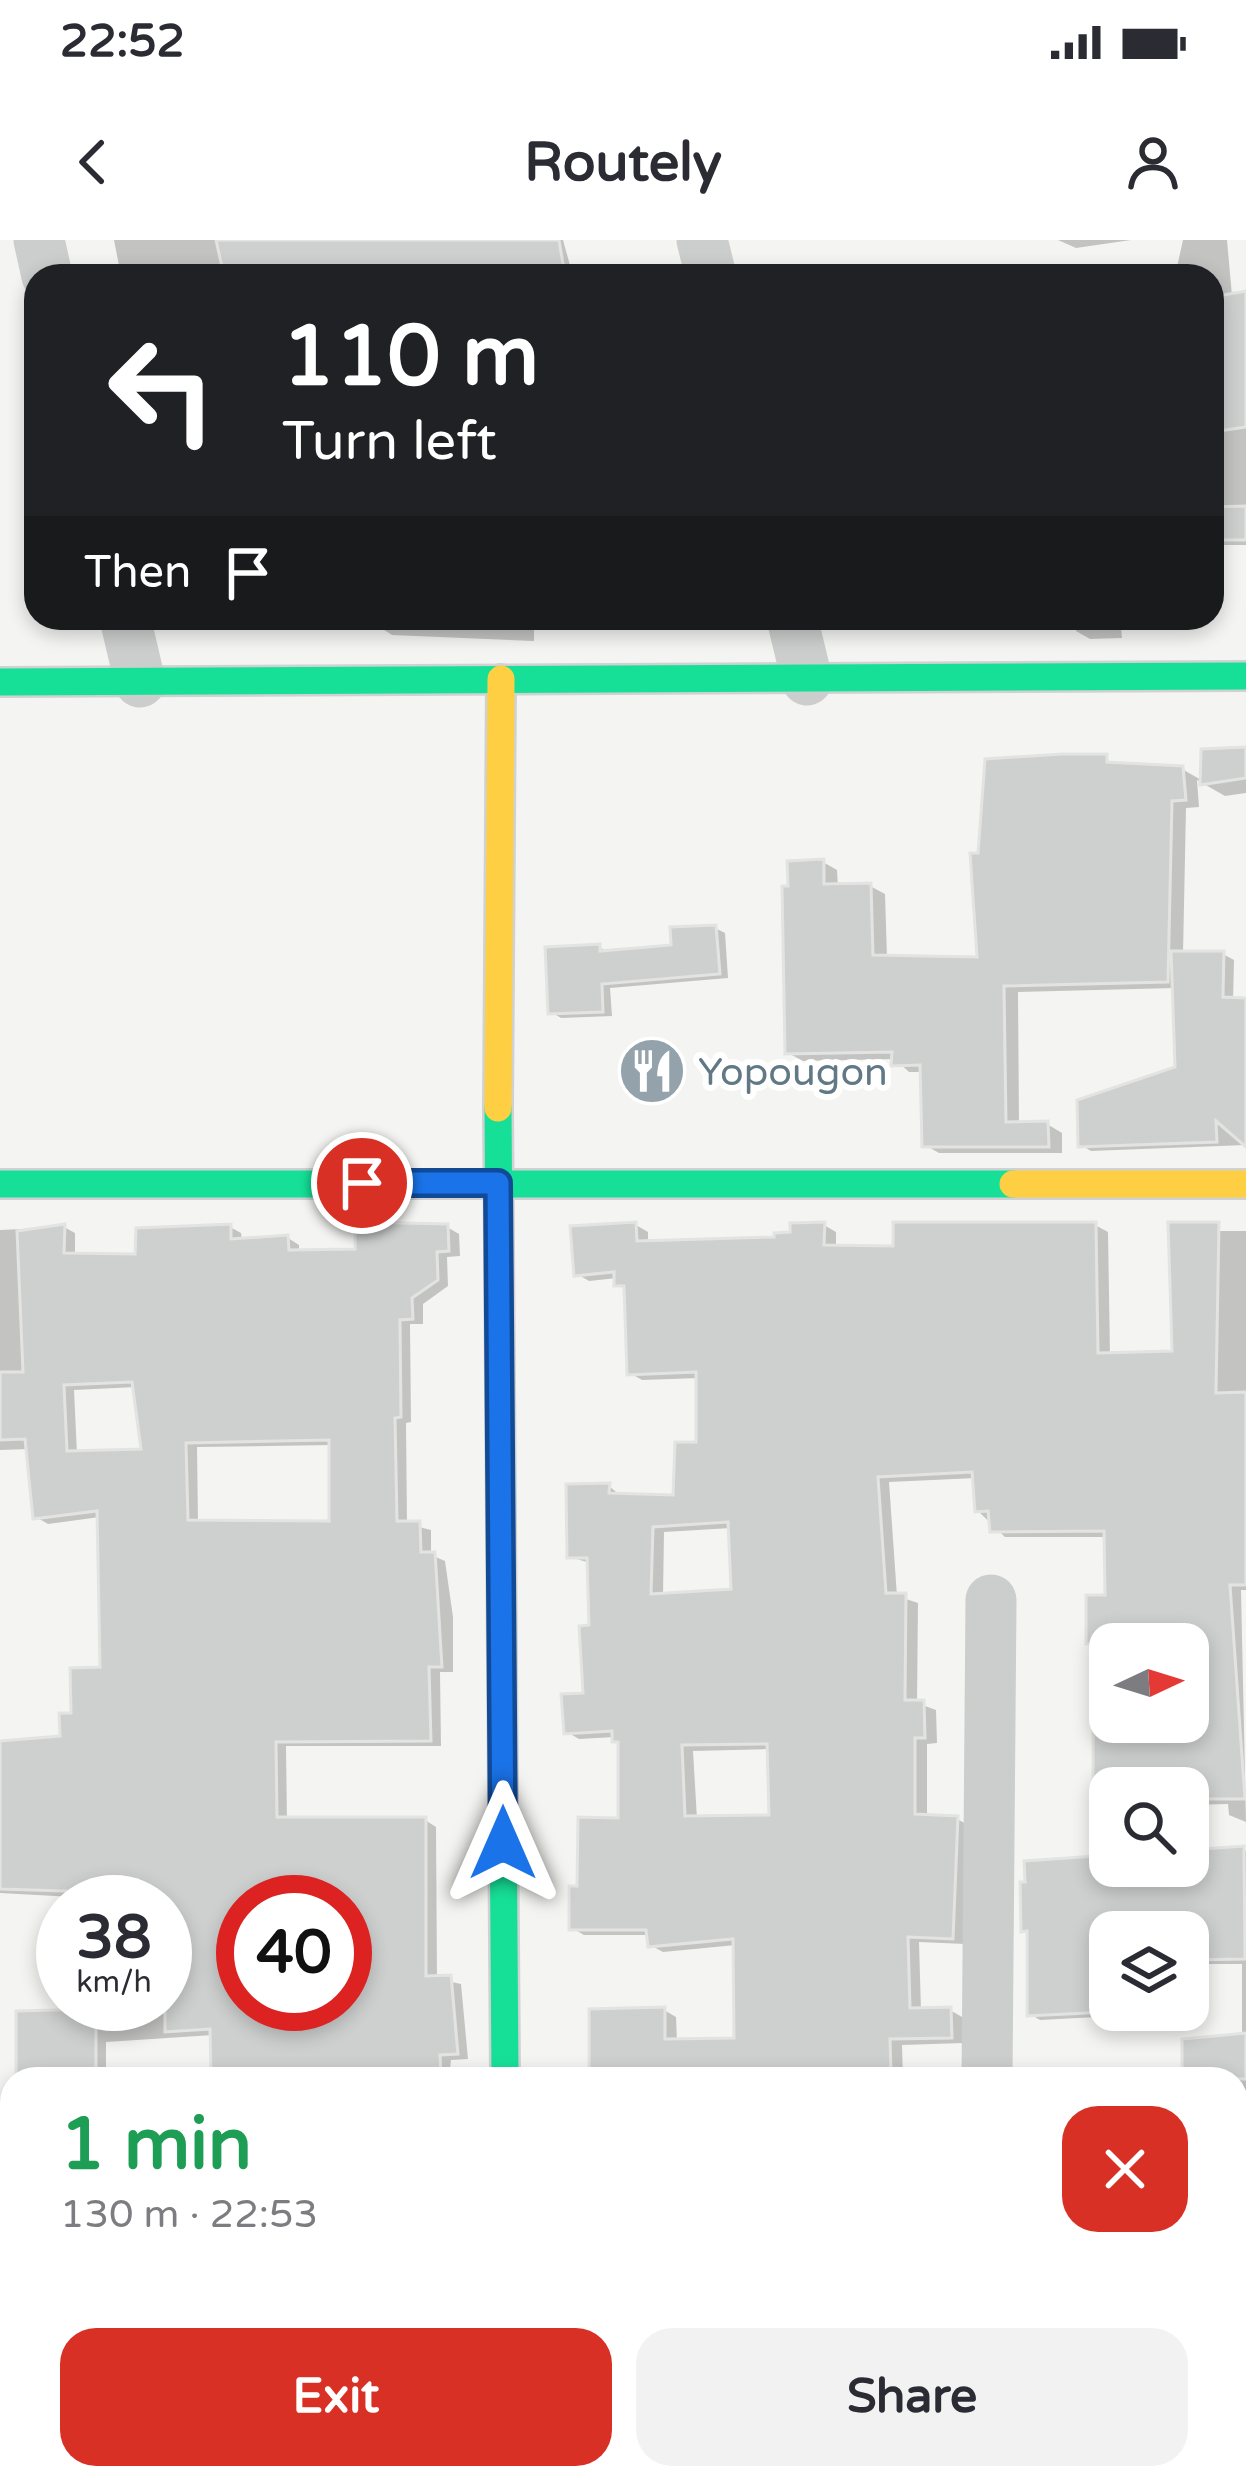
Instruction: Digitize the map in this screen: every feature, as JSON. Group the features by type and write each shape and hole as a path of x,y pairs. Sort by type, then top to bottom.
{"street":[{"path":"128,630 140,682"},
{"path":"795,630 807,680"},
{"path":"0,682 1246,676"},
{"path":"502,679 498,1183 506,2067"},
{"path":"0,1184 1246,1184"},
{"path":"987,2067 991,1600"}],"building":[{"path":"216,240 559,240 563,264 221,264"},
{"path":"1246,291 1246,427 1224,430 1224,295"},
{"path":"1246,506 1246,540 1224,540 1224,507"},
{"path":"1246,747 1246,778 1200,785 1201,749"},
{"path":"1107,754 1107,762 1183,766 1186,800 1172,801 1168,982 1004,986 1006,1122 1048,1121 1049,1147 922,1147 920,1065 891,1066 892,1052 785,1054 782,886 788,886 787,861 824,859 824,884 871,883 873,955 977,957 970,853 978,853 985,759"},
{"path":"716,925 720,974 602,984 603,1012 548,1014 545,947 600,944 600,951 671,945 670,927"},
{"path":"1171,951 1224,951 1223,997 1246,998 1246,1147 1216,1121 1217,1142 1078,1147 1077,1100 1175,1067"},
{"path":"355,1222 448,1224 449,1251 437,1252 438,1280 412,1298 413,1319 400,1320 401,1417 395,1418 397,1521 420,1521 421,1552 435,1552 442,1667 429,1667 431,1741 276,1742 277,1817 426,1817 426,1976 451,1975 458,2054 440,2055 441,2067 211,2067 210,2029 192,2030 192,1875 36,1875 36,1890 0,1889 0,1741 60,1736 59,1713 71,1713 70,1668 100,1667 97,1511 33,1519 25,1439 0,1440 0,1372 23,1372 17,1231 65,1224 64,1253 135,1254 136,1228 231,1224 231,1239 288,1235 289,1250 355,1249","holes":["132,1382 141,1449 67,1451 64,1385","329,1440 329,1521 188,1520 186,1443"]},
{"path":"636,1222 637,1241 774,1237 774,1233 790,1232 790,1223 825,1222 824,1245 893,1246 893,1222 1096,1222 1098,1353 1172,1351 1168,1222 1219,1222 1216,1393 1246,1392 1246,1585 1230,1585 1245,1799 1209,1799 1209,1767 1093,1767 1093,1743 1209,1743 1209,1623 1089,1623 1086,1644 1086,1595 1105,1595 1104,1531 990,1532 988,1511 975,1512 972,1472 878,1477 886,1593 906,1593 905,1700 924,1700 925,1738 915,1738 915,1814 958,1816 953,1939 908,1937 910,2008 951,2007 952,2038 890,2039 891,2067 589,2067 589,2009 665,2007 665,2039 734,2038 733,1939 648,1947 646,1930 569,1930 569,1886 577,1886 578,1817 618,1818 618,1742 612,1742 612,1731 564,1734 561,1694 583,1693 579,1626 589,1625 587,1558 567,1558 566,1484 610,1483 609,1493 673,1495 675,1442 696,1442 696,1372 627,1375 624,1286 614,1286 614,1272 574,1276 570,1226","holes":["728,1522 731,1589 651,1594 653,1527","767,1744 769,1815 685,1816 682,1745"]},
{"path":"1244,1846 1245,1959 1209,1960 1209,1911 1089,1911 1089,2013 1027,2016 1027,1931 1021,1932 1020,1882 1025,1882 1024,1861 1089,1856 1089,1887 1209,1887 1209,1848"},
{"path":"36,2010 36,2031 96,2031 96,2067 16,2067 16,2011"},
{"path":"1246,2033 1246,2067 1182,2067 1182,2039"}],"traffic: fast":[{"path":"0,682 1246,676"},
{"path":"498,1108 505,2067"},
{"path":"0,1184 1013,1184"}],"traffic: slow":[{"path":"498,1108 501,679"},
{"path":"1013,1184 1246,1184"}],"place":[{"name":"Yopougon","path":"652,1071"}],"route":[{"path":"362,1183 498,1183 503,1843"}]}
